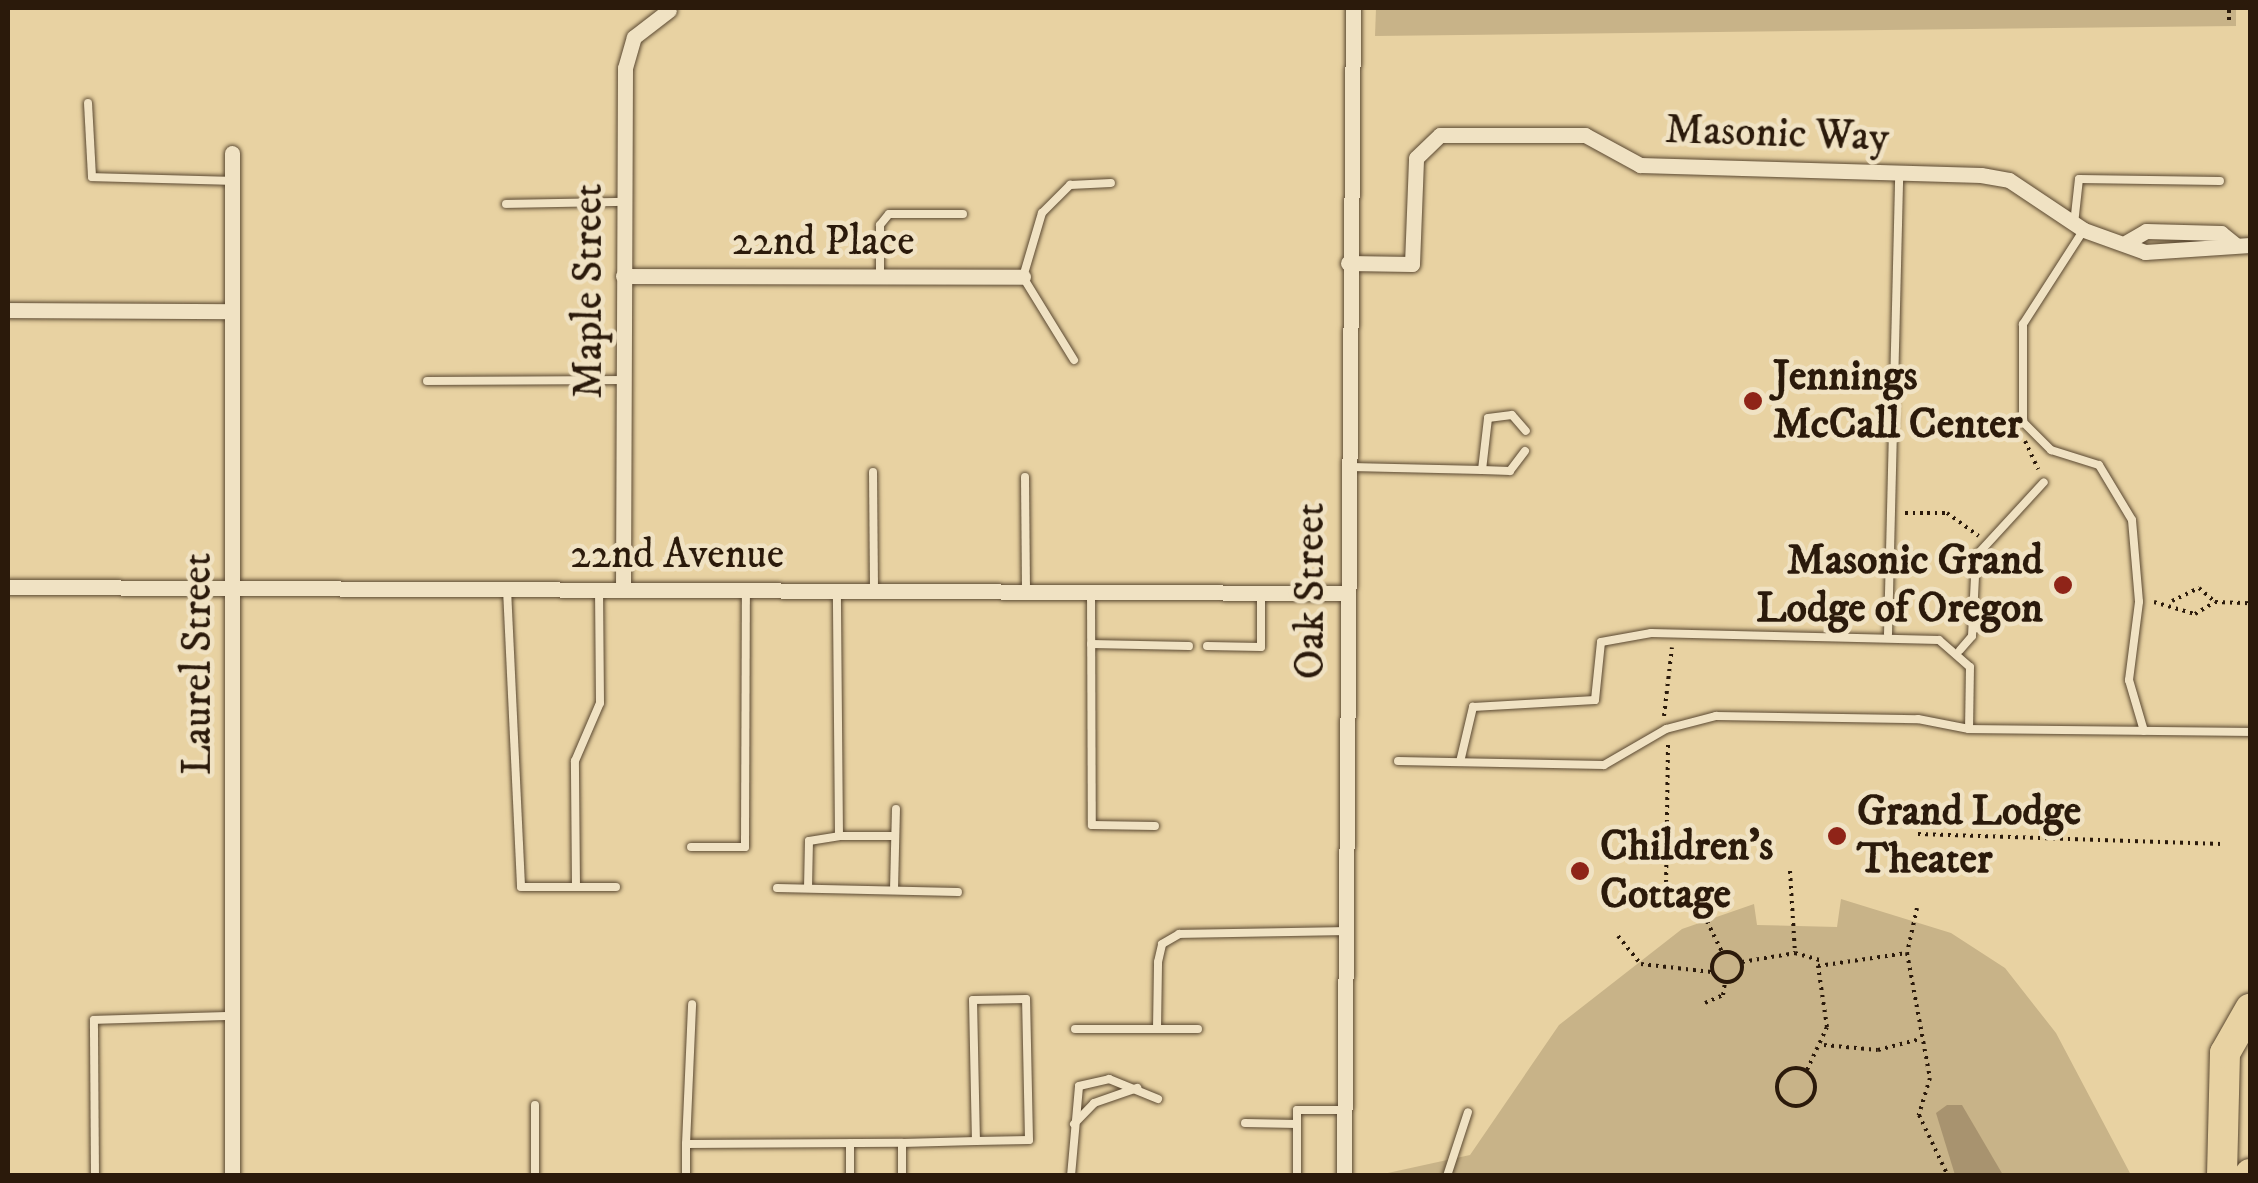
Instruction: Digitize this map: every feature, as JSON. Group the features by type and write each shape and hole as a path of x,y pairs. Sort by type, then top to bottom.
{"highway":[{"path":"2222,1176 2225,1053 2250,1009"}],"street":[{"name":"Oak Street","path":"1344,1176 1352,8"},
{"name":"Maple Street","path":"623,590 626,68 634,38 668,10"},
{"name":"Masonic Way","path":"1348,262 1412,264 1416,158 1440,135 1586,135 1640,165 1899,172 2009,180 2079,227 2145,252 2222,254 2243,245"},
{"name":"Laurel Street","path":"232,153 232,1176"},
{"name":"22nd Place","path":"623,276 1023,277"},
{"path":"8,310 232,311"},
{"name":"22nd Avenue","path":"8,587 1346,593"}],"lane":[{"path":"88,103 92,177 232,181"},
{"path":"1888,634 1899,172"},
{"path":"2144,731 2129,680 2139,602 2132,520 2118,485 2100,465 2032,438 2021,407 2023,324 2079,227 2079,179 2220,181"},
{"path":"1074,360 1023,277 1042,213 1070,184 1111,183"},
{"path":"506,204 624,202"},
{"path":"880,277 880,225 888,214 963,214"},
{"path":"427,381 623,380"},
{"path":"1482,470 1488,418 1512,415 1526,430"},
{"path":"1347,466 1510,470 1525,452"},
{"path":"873,472 874,591"},
{"path":"1025,477 1026,592"},
{"path":"1960,650 1972,636 1971,572 1985,540 2044,482"},
{"path":"508,590 521,887 616,887"},
{"path":"576,887 575,762 600,702 599,590"},
{"path":"690,847 745,847 746,590"},
{"path":"837,591 839,836"},
{"path":"1091,592 1092,825 1154,826"},
{"path":"1207,646 1260,647 1260,592"},
{"path":"1460,762 1473,707 1596,700 1601,642 1673,632 1888,634 1960,650 1970,667 1969,729"},
{"path":"1091,644 1189,646"},
{"path":"1398,761 1604,766 1666,729 1716,716 1792,714 1969,729 2250,732"},
{"path":"894,890 896,809"},
{"path":"808,888 809,840 894,836"},
{"path":"777,888 958,892"},
{"path":"1157,1029 1162,944 1179,934 1345,932"},
{"path":"686,1144 850,1143 902,1142 976,1141 1029,1140 1026,999 973,1000 976,1141"},
{"path":"686,1176 692,1004"},
{"path":"95,1176 94,1020 231,1016"},
{"path":"1075,1029 1198,1029"},
{"path":"1071,1176 1071,1132 1079,1086 1110,1079 1141,1088 1158,1099"},
{"path":"1071,1132 1079,1112 1141,1088"},
{"path":"534,1105 534,1176"},
{"path":"1296,1176 1297,1110 1344,1110"},
{"path":"1447,1176 1468,1112"},
{"path":"1246,1123 1297,1124"},
{"path":"902,1142 902,1176"},
{"path":"850,1143 850,1176"}],"path":[{"path":"2229,8 2229,20"},
{"path":"2032,438 2021,442 2044,482"},
{"path":"1891,513 1947,513 1985,540"},
{"path":"2139,602 2172,601 2198,588 2215,602"},
{"path":"2172,601 2195,614 2215,602 2250,603"},
{"path":"1673,632 1666,729 1674,909"},
{"path":"1918,834 2222,844"},
{"path":"1790,871 1795,953"},
{"path":"1697,901 1722,952 1742,962 1795,953 1823,962 1879,964 1907,953"},
{"path":"1916,908 1907,953 1930,1078 1919,1115 1948,1176"},
{"path":"1618,936 1641,964 1712,972 1725,982"},
{"path":"1712,972 1722,952"},
{"path":"1705,1004 1723,996 1725,982 1742,962"},
{"path":"1807,1070 1812,1098 1785,1103 1780,1076 1807,1070 1824,1045 1828,1013 1816,978 1823,962"},
{"path":"1824,1045 1878,1050 1920,1039"}],"shaded area":[{"path":"1376,8 2236,8 2236,26 1375,36"},
{"path":"1841,899 1951,933 2005,968 2056,1033 2131,1175 1374,1176 1470,1155 1559,1025 1682,929 1754,904 1757,925 1837,927"},
{"path":"1947,1105 1962,1105 2003,1175 1955,1175 1936,1113"}],"place":[{"name":"Jennings McCall Center","path":"1753,401"},
{"name":"Masonic Grand Lodge of Oregon","path":"2063,585"},
{"name":"Grand Lodge Theater","path":"1837,836"},
{"name":"Children's Cottage","path":"1580,871"}]}
